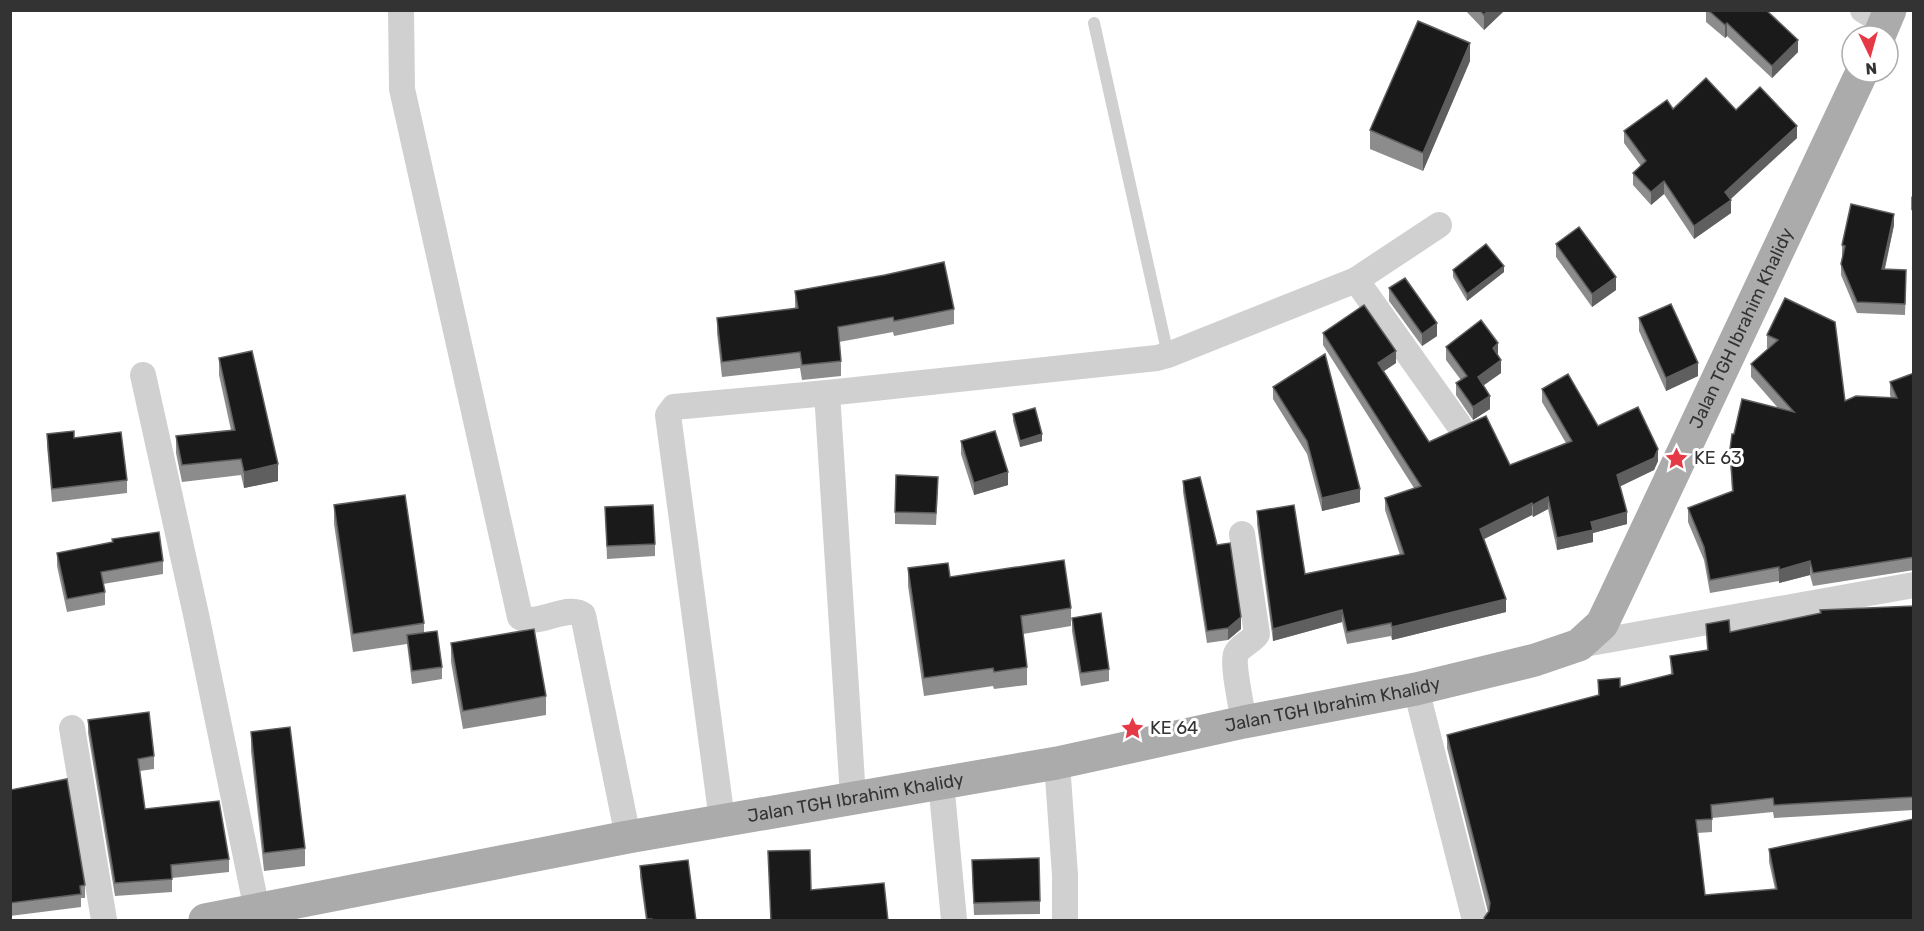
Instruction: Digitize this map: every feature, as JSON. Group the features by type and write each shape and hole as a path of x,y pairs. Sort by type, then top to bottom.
{"main road":[{"name":"Jalan TGH Ibrahim Khalidy","path":"205,921 628,837 1057,763 1244,722 1416,689 1535,660 1579,645 1602,624 1856,84"}],"street":[{"path":"400,10 402,89 520,617 528,621 575,611 583,615 628,837"},
{"path":"722,820 668,416 674,407 827,393 1168,355 1356,280 1439,225"},
{"path":"1356,280 1459,425"},
{"path":"143,375 197,619 257,910"},
{"path":"827,393 853,797"},
{"path":"1242,534 1257,634 1236,654 1234,664 1244,722"},
{"path":"1579,645 1914,585"},
{"path":"1416,689 1475,921"},
{"path":"72,728 104,921"},
{"path":"1057,763 1065,874 1065,921"},
{"path":"941,782 954,921"}],"lane":[{"path":"1094,23 1168,355"}],"building":[{"path":"1708,10 1766,10 1798,40 1772,66 1727,23 1725,25"},
{"path":"1418,21 1470,43 1423,153 1370,130"},
{"path":"1706,78 1736,110 1760,87 1797,126 1725,192 1731,200 1694,226 1664,181 1651,192 1633,173 1646,161 1624,131 1667,100 1673,109"},
{"path":"1851,204 1894,214 1882,269 1906,270 1905,304 1857,302 1841,264 1845,246 1842,245"},
{"path":"1579,227 1616,277 1592,294 1556,244"},
{"path":"1486,244 1504,266 1467,294 1453,270"},
{"path":"944,262 954,309 894,321 893,317 838,327 841,361 802,365 800,352 722,362 717,318 798,308 795,291"},
{"path":"1405,278 1437,323 1422,334 1389,288"},
{"path":"1785,298 1835,322 1845,401 1856,396 1897,398 1890,382 1914,373 1914,557 1813,573 1810,561 1779,570 1779,567 1710,580 1704,547 1688,508 1733,491 1730,449 1742,399 1794,412 1751,364 1778,340 1767,335"},
{"path":"1671,304 1698,363 1666,378 1639,318"},
{"path":"1364,305 1396,351 1378,363 1429,442 1486,416 1510,465 1572,441 1542,389 1568,374 1598,426 1638,407 1658,449 1654,458 1617,475 1627,512 1591,522 1593,530 1557,538 1548,497 1480,529 1506,599 1392,627 1391,623 1347,632 1342,610 1273,629 1257,511 1294,505 1305,574 1404,554 1385,498 1421,486 1323,333"},
{"path":"1481,320 1498,343 1493,348 1501,360 1478,377 1490,396 1473,407 1456,383 1467,376 1446,347"},
{"path":"252,351 278,464 244,472 241,459 182,465 176,436 235,430 219,358"},
{"path":"1325,354 1360,489 1322,498 1307,441 1273,387"},
{"path":"1035,408 1042,434 1020,441 1013,414"},
{"path":"74,431 74,438 121,432 127,480 52,489 47,434"},
{"path":"995,431 1008,472 974,483 961,441"},
{"path":"896,475 938,477 936,513 895,512"},
{"path":"1200,477 1217,545 1230,543 1241,617 1228,628 1207,631 1183,481"},
{"path":"405,495 424,623 353,634 334,505"},
{"path":"653,505 655,544 607,546 605,507"},
{"path":"159,532 163,561 101,572 105,592 67,599 57,553 113,542 112,539"},
{"path":"1064,560 1071,608 1021,616 1027,667 994,672 993,668 924,678 908,568 948,563 950,577"},
{"path":"1914,606 1914,797 1774,805 1773,798 1711,805 1712,819 1696,820 1705,895 1777,889 1769,849 1914,819 1914,921 1485,921 1490,903 1447,735 1599,695 1598,680 1620,678 1620,687 1673,674 1670,656 1708,650 1706,624 1729,620 1730,632 1821,613 1820,610"},
{"path":"1101,613 1109,669 1081,673 1072,618"},
{"path":"534,629 546,696 463,711 451,643"},
{"path":"437,631 442,667 412,671 407,635"},
{"path":"149,712 154,756 138,759 145,809 219,801 229,859 171,865 172,879 115,883 88,720"},
{"path":"290,727 305,848 264,853 251,732"},
{"path":"67,779 85,885 80,886 81,894 10,903 10,790"},
{"path":"810,850 811,890 884,883 888,921 771,921 768,851"},
{"path":"1039,858 1040,901 974,903 972,860"},
{"path":"688,860 696,921 647,919 640,866"}],"place":[{"name":"KE 63","path":"1676,458"},
{"name":"KE 64","path":"1132,728"}]}
